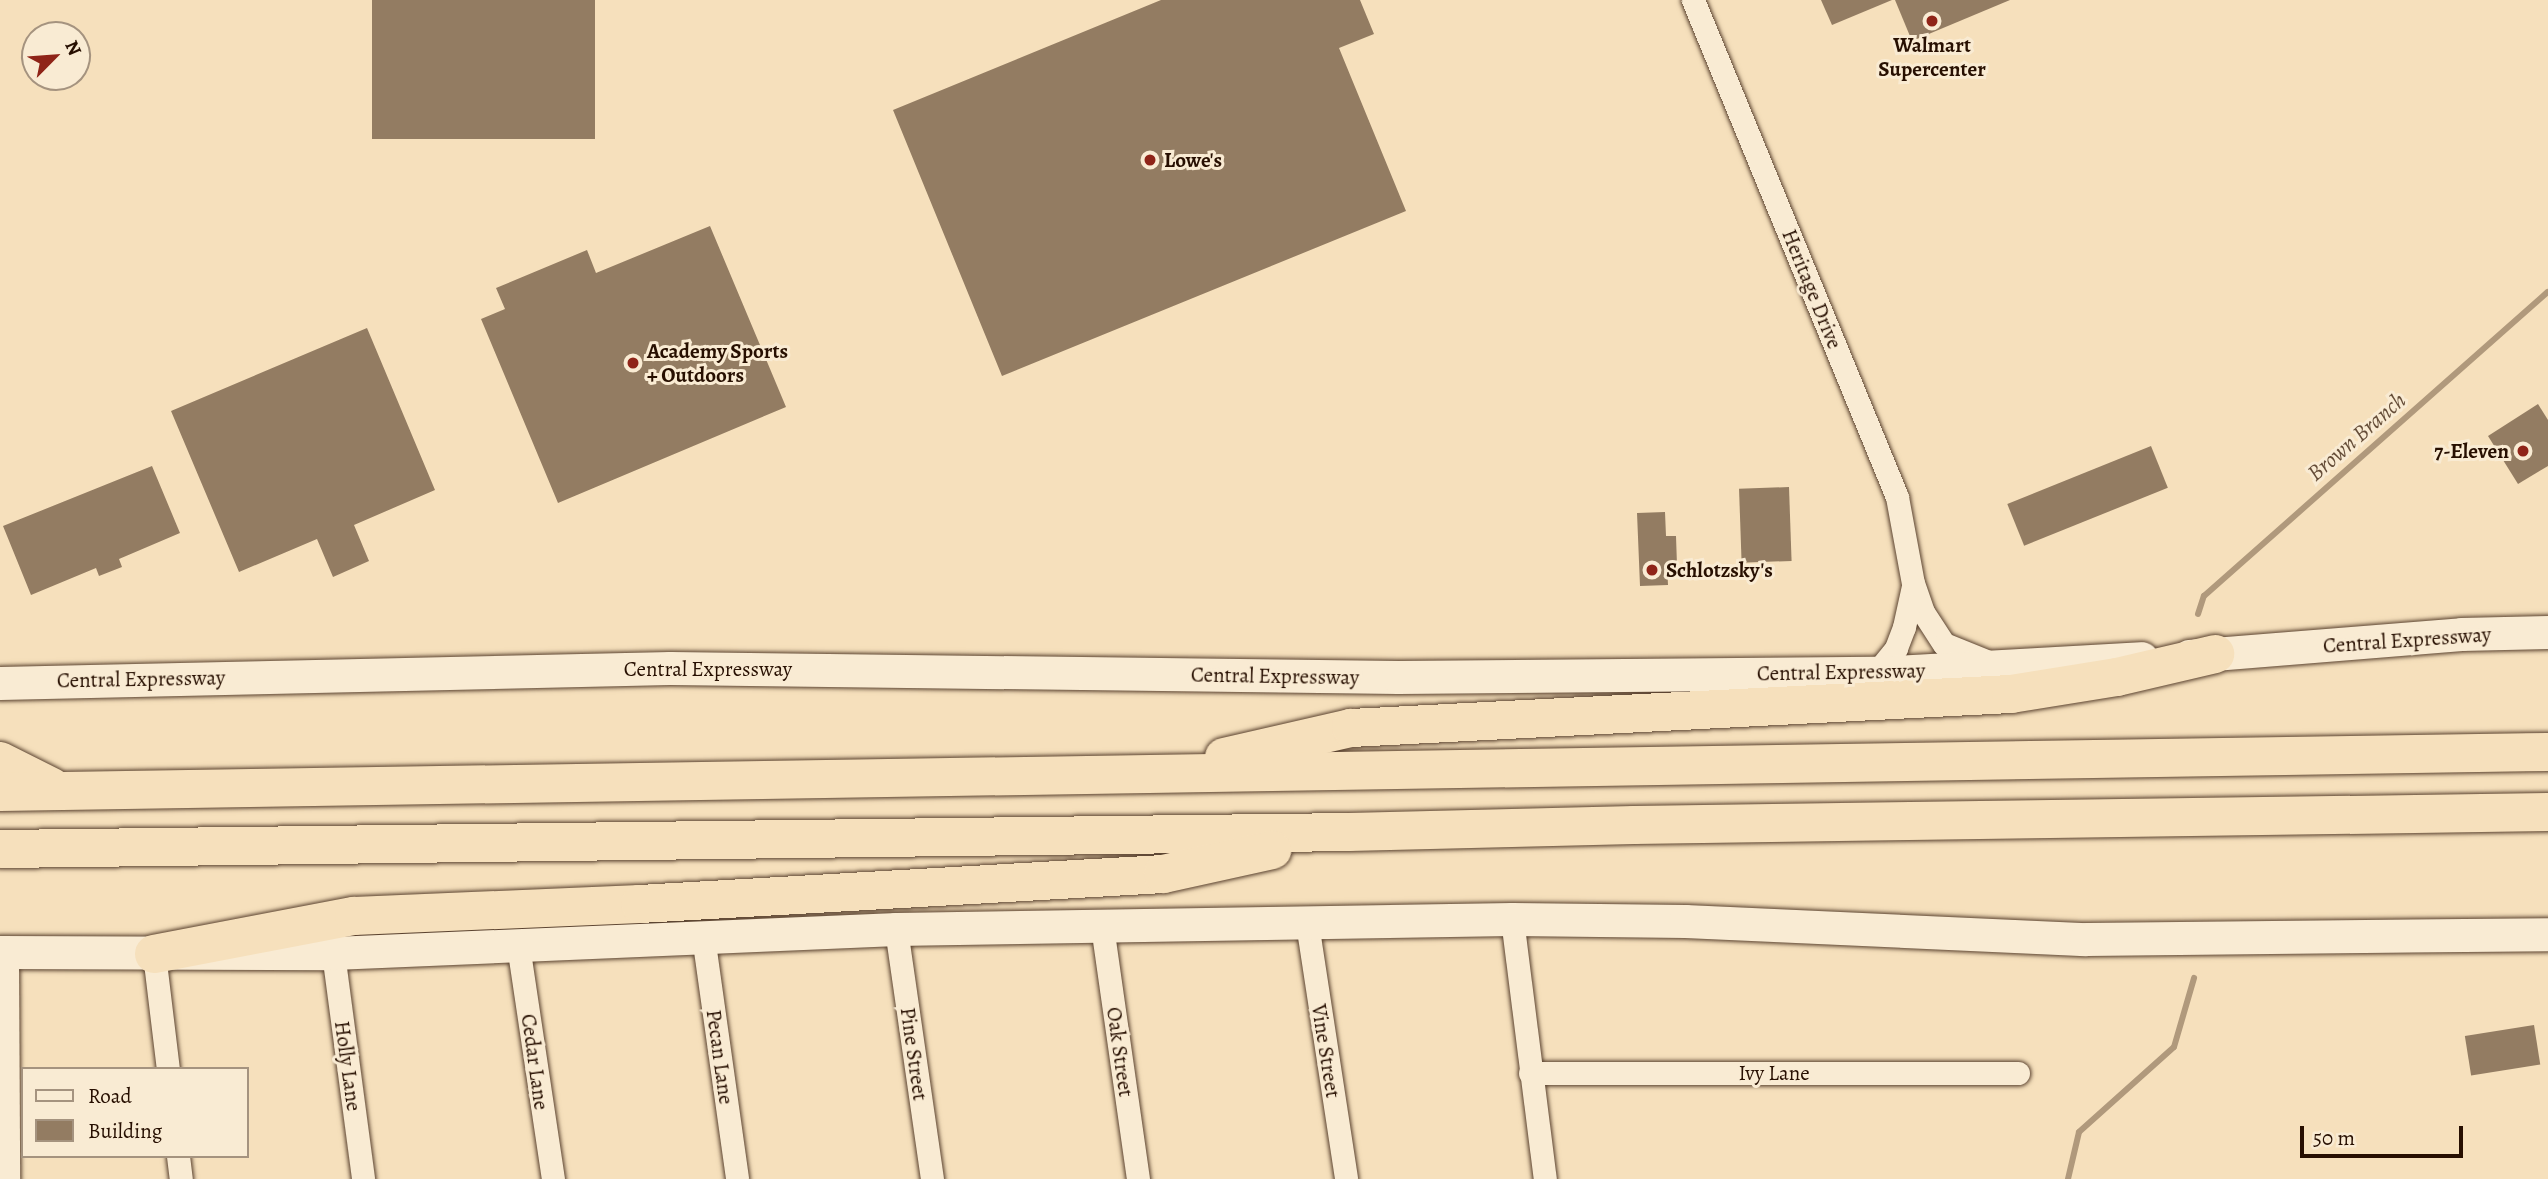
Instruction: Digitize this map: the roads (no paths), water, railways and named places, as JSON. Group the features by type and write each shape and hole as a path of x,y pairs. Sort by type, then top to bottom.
{"highway":[{"path":"1148,774 1351,728 2011,694 2117,677 2215,654"},
{"path":"0,792 2548,752"},
{"path":"0,761 60,791"},
{"path":"0,849 1349,832 1634,825 2548,812"},
{"path":"154,954 355,916 640,904 1163,874 1349,832"}],"main road":[{"name":"Central Expressway","path":"0,684 670,668 1398,677 1877,673 2215,654 2460,634 2548,632"},
{"path":"3,952 333,953 896,929 1512,919 1685,921 2086,939 2548,934"}],"street":[{"name":"Heritage Drive","path":"1693,0 1897,497 1913,583 1928,622 1944,645 1998,666"},
{"name":"Heritage Drive","path":"1877,673 1896,648 1905,627 1913,583"},
{"path":"1512,919 1545,1179"},
{"name":"Vine Street","path":"1307,923 1346,1179"},
{"name":"Oak Street","path":"1102,926 1138,1179"},
{"name":"Pine Street","path":"896,929 932,1179"},
{"name":"Pecan Lane","path":"703,936 737,1179"},
{"name":"Cedar Lane","path":"518,945 553,1179"},
{"path":"3,952 8,1179"},
{"name":"Holly Lane","path":"333,953 363,1179"},
{"path":"154,954 168,1067"},
{"name":"Ivy Lane","path":"1530,1073 2018,1073"},
{"path":"178,1158 181,1179"}],"waterway":[{"name":"Brown Branch","path":"2198,614 2204,596 2548,292"},
{"name":"Brown Branch","path":"2068,1179 2079,1132 2174,1047 2194,978"}],"place":[{"name":"Walmart Supercenter","path":"1932,21"},
{"name":"Lowe's","path":"1150,160"},
{"name":"Academy Sports + Outdoors","path":"633,363"},
{"name":"7-Eleven","path":"2523,451"},
{"name":"Schlotzsky's","path":"1652,570"}]}
